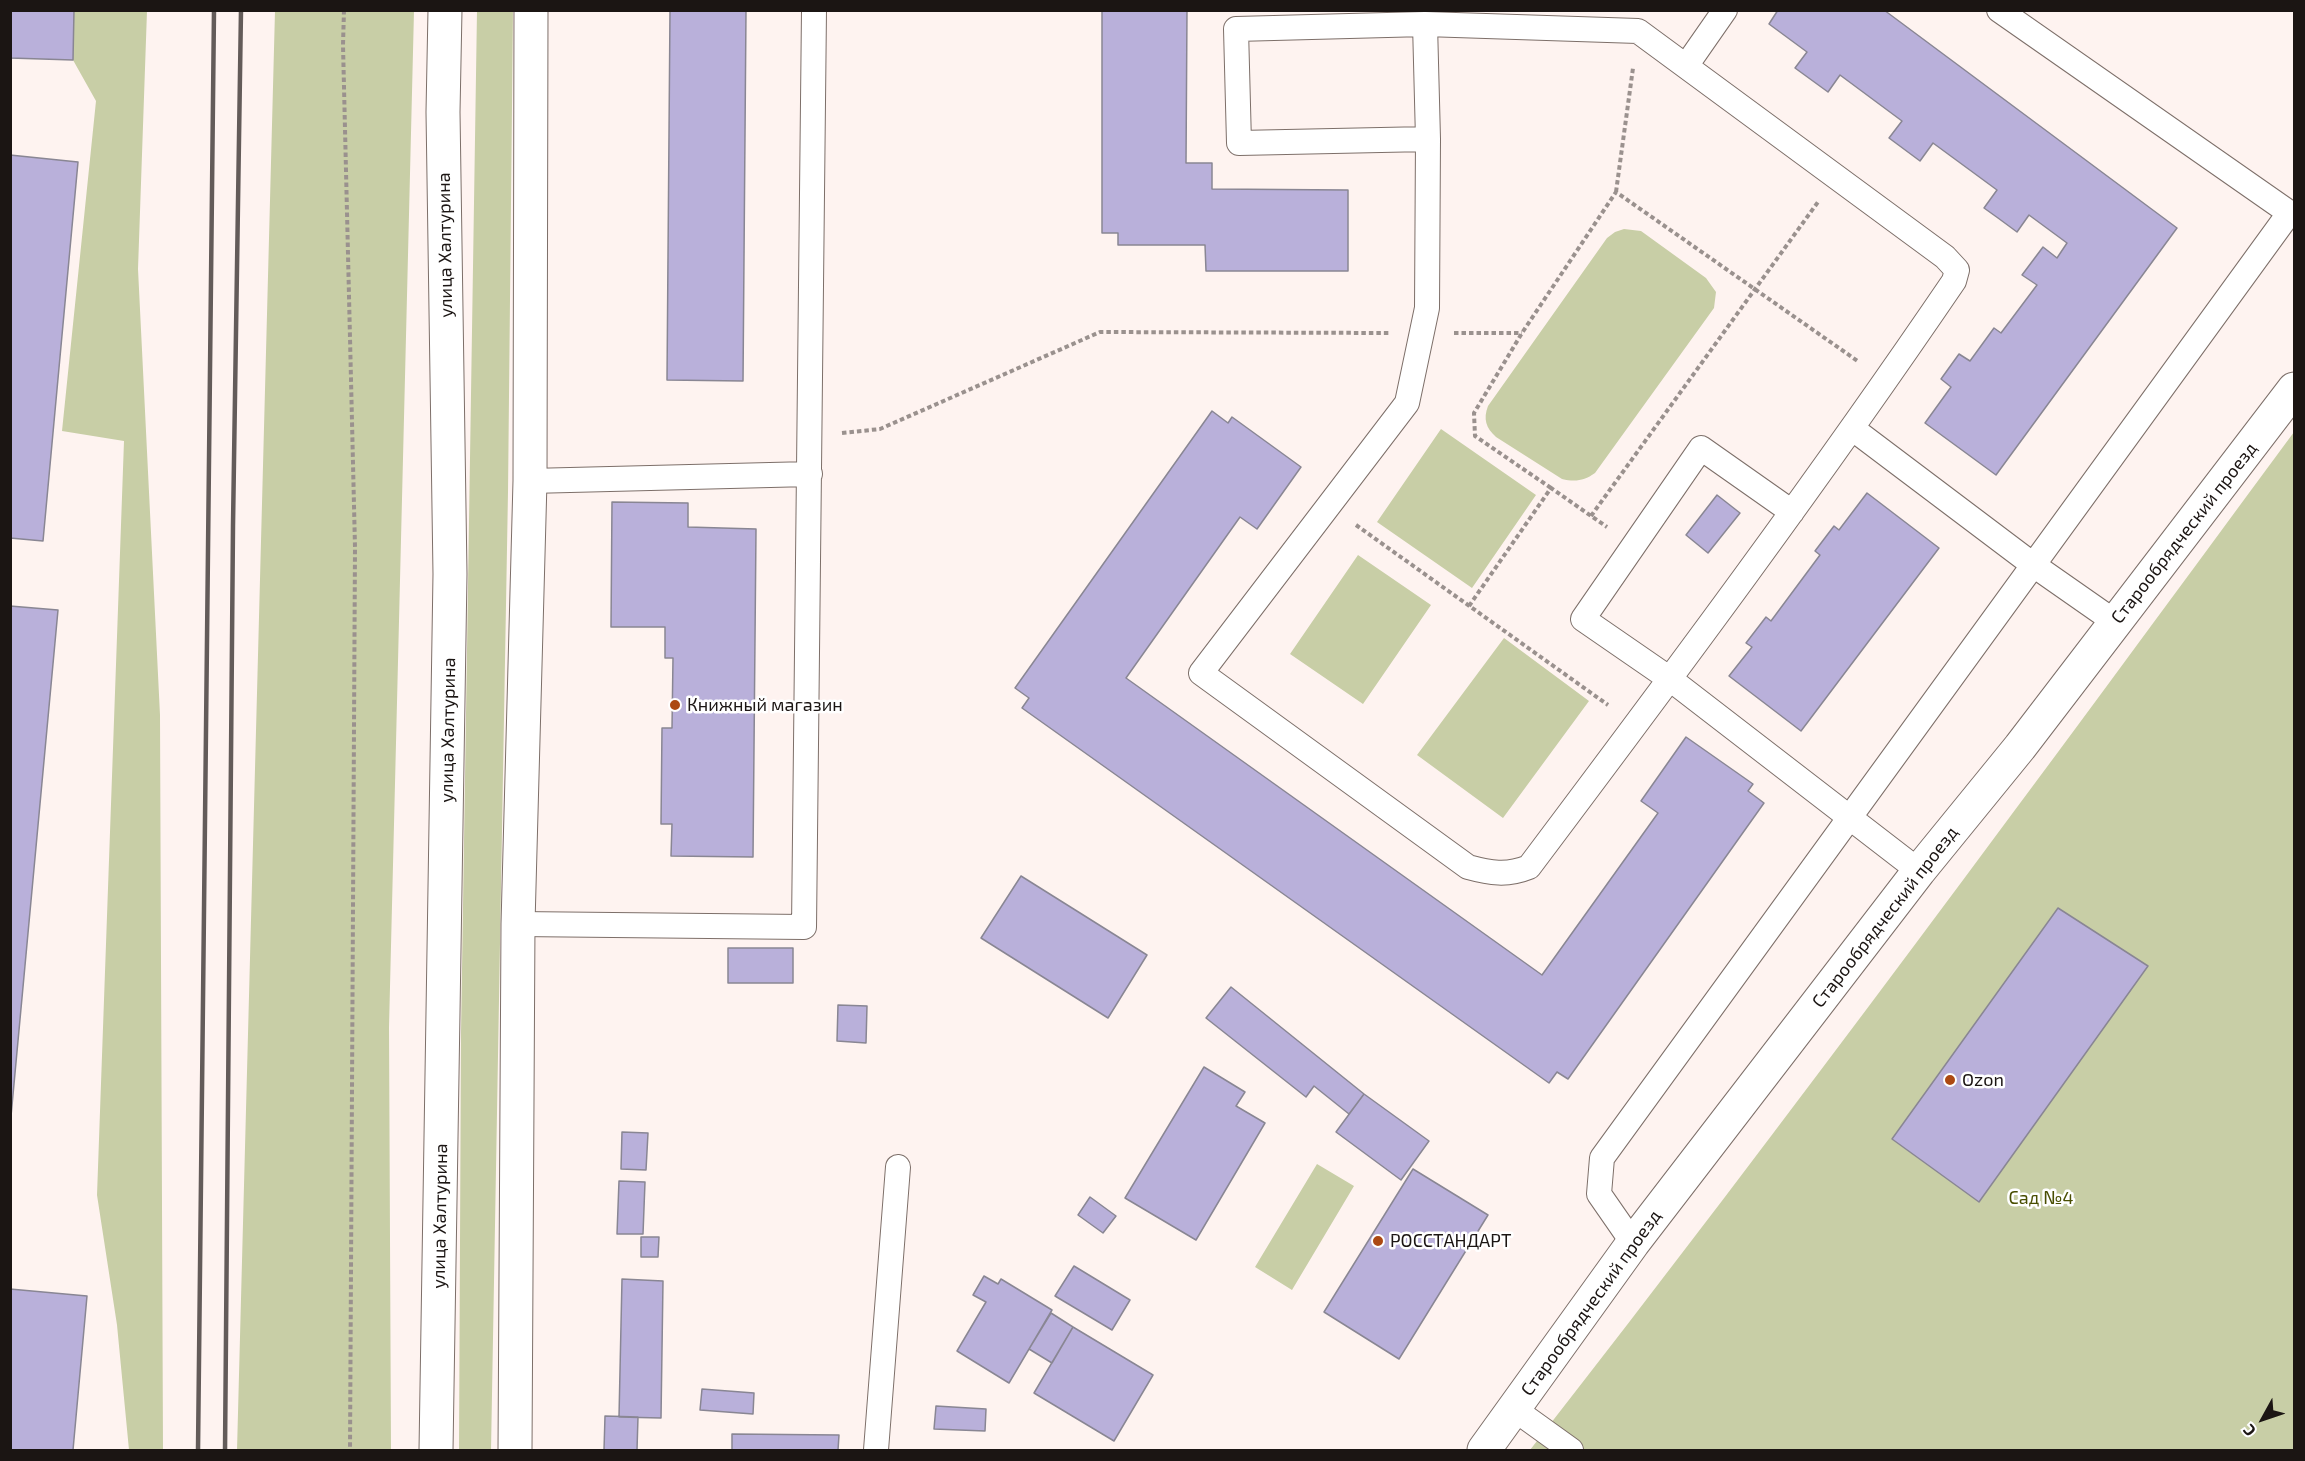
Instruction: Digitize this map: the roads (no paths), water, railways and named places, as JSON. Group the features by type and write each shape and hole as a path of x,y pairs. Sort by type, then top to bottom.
{"main road":[{"name":"улица Халтурина","path":"436,1450 450,574 443,112 445,10"},
{"path":"515,1450 518,924 530,480 531,10"},
{"name":"Старообрядческий проезд","path":"1484,1450 1633,1243 1919,871 2020,747 2295,389"}],"lane":[{"path":"518,924 804,927 814,10"},
{"path":"1686,66 1725,10"},
{"path":"1633,1243 1599,1194 1602,1158 2032,564 2292,214 1999,10"},
{"path":"1425,24 1428,139 1427,308 1407,403 1202,673 1468,867 1487,872 1515,873 1529,867 1671,680 1853,429 1954,281 1957,270 1945,257 1638,31 1425,24 1236,29 1239,143 1428,139"},
{"path":"1853,429 2032,564 2115,622"},
{"path":"1792,512 1701,448 1583,619 1671,680 1919,871"},
{"path":"530,480 810,474"},
{"path":"876,1450 898,1167"},
{"path":"1514,1409 1571,1450"}],"railway":[{"path":"198,1450 214,10"},
{"path":"225,1450 233,525 241,10"}],"place":[{"name":"Книжный магазин","path":"675,705"},
{"name":"Ozon","path":"1950,1080"},
{"name":"РОССТАНДАРТ","path":"1378,1241"}],"park label":[{"name":"Сад №4","path":"2041,1198"}]}
